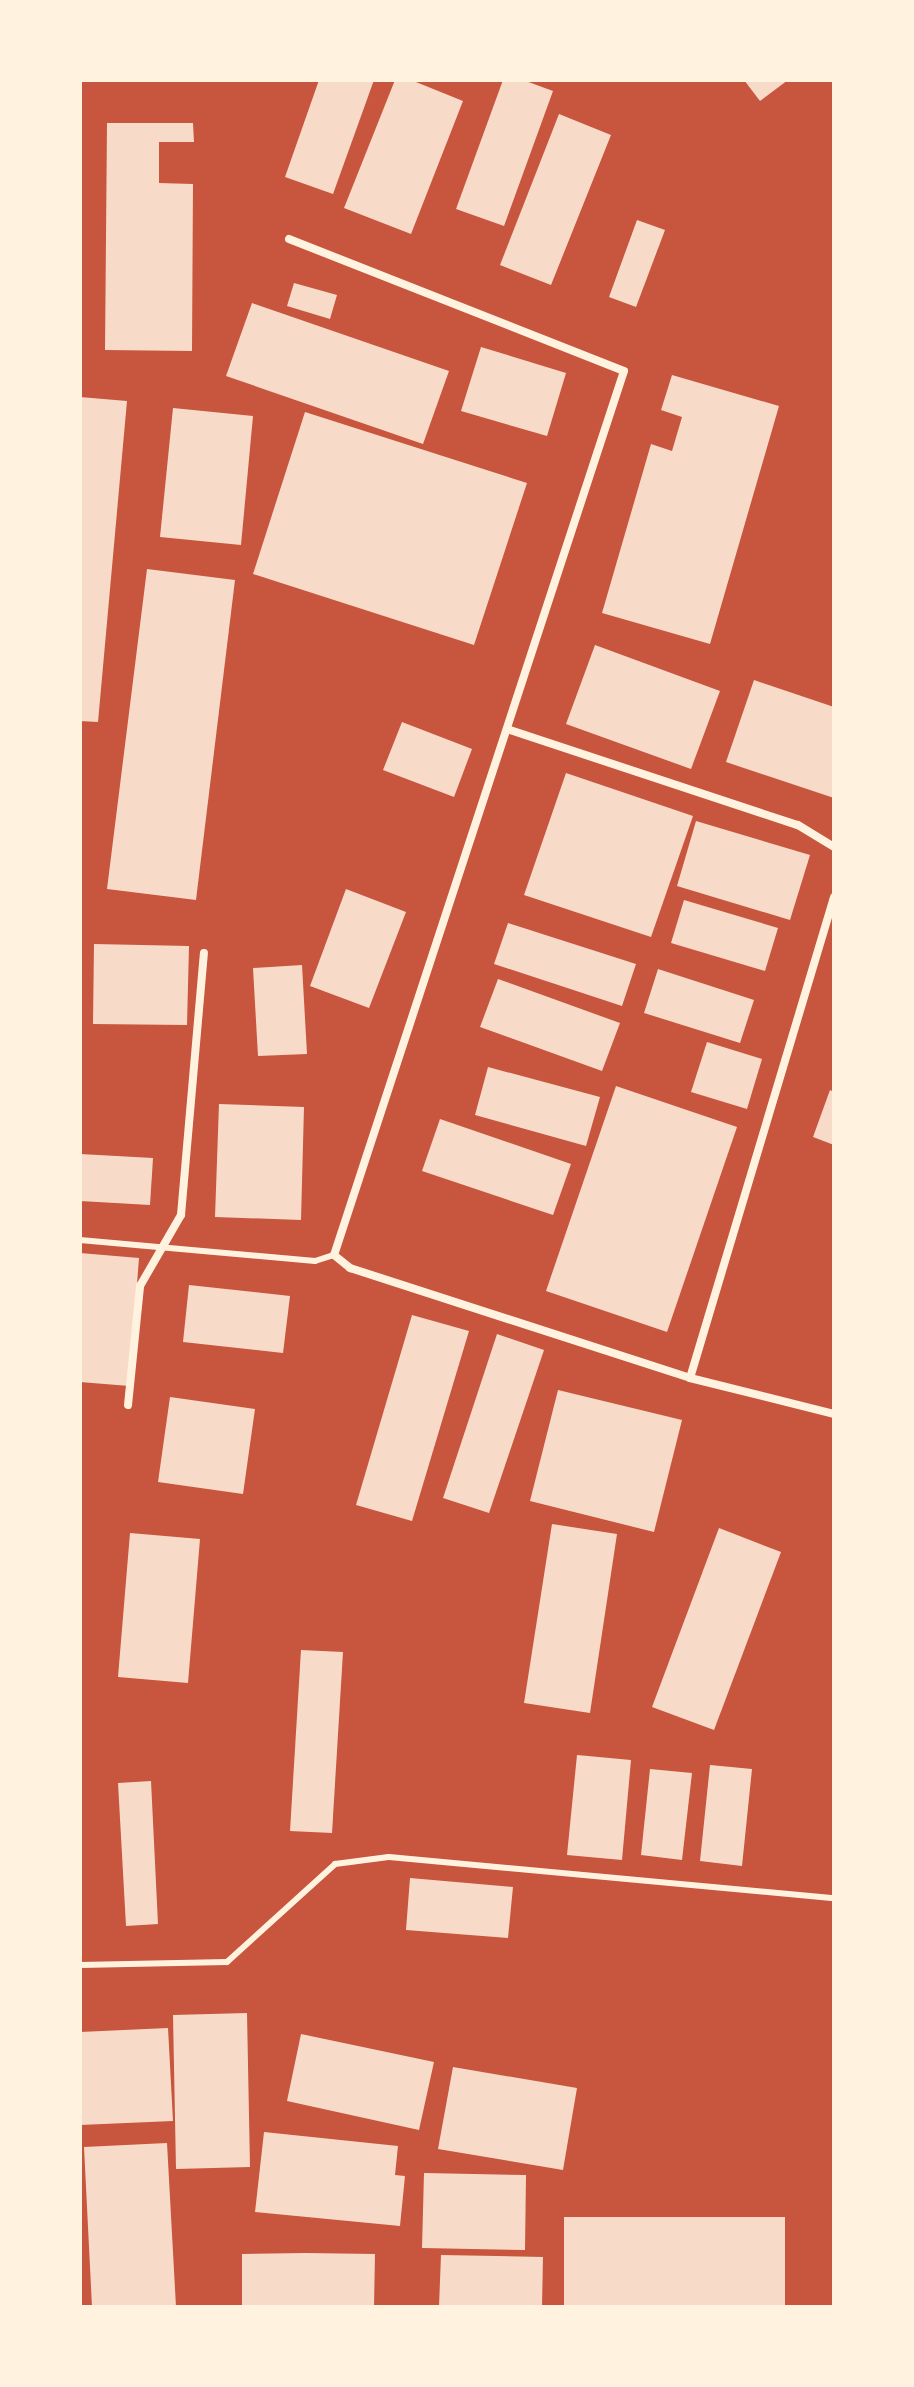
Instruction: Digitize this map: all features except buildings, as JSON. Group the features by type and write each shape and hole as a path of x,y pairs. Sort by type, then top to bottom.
{"street":[{"path":"289,239 624,371 510,730 334,1255 350,1268 690,1378 834,1414"},
{"path":"510,730 798,825 834,847"},
{"path":"690,1378 834,897"},
{"path":"128,1405 140,1286 181,1215 204,953"}],"lane":[{"path":"80,1240 315,1261 334,1255"},
{"path":"80,1965 227,1962 335,1864 389,1857 834,1898"}]}
